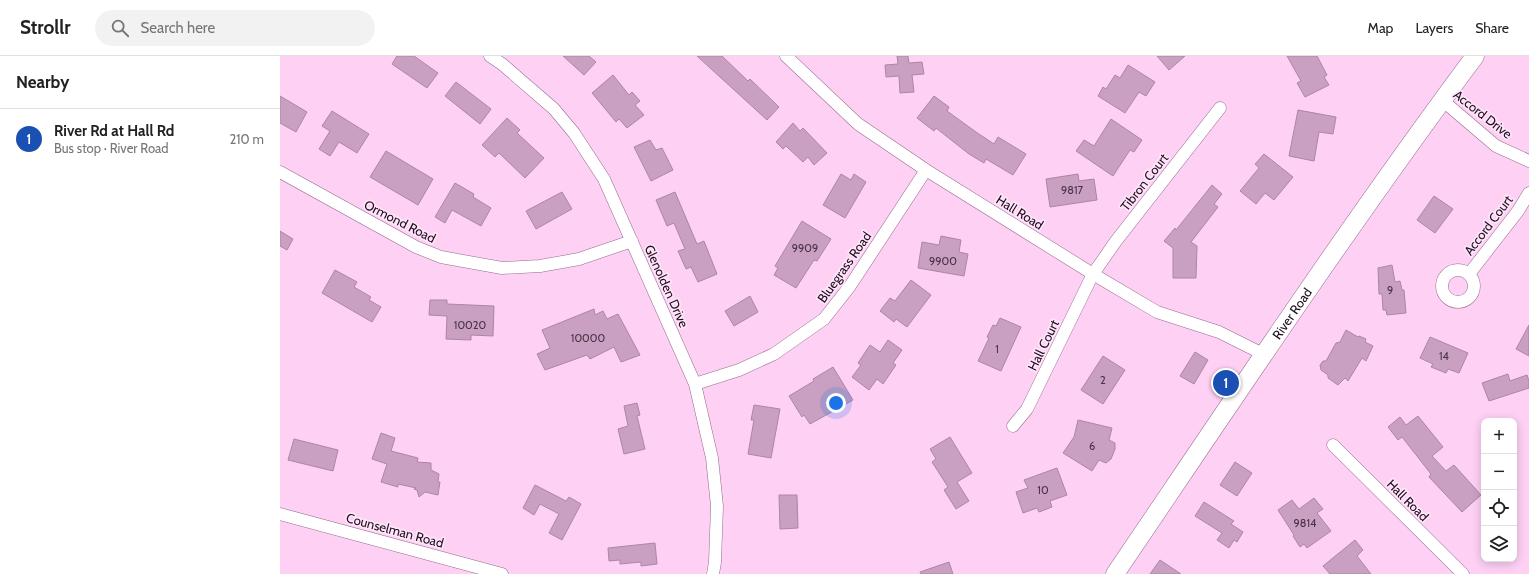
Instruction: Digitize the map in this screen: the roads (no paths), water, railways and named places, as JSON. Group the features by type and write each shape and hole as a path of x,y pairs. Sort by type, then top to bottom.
{"main road":[{"name":"River Road","path":"1115,574 1263,354 1442,100 1475,56"}],"street":[{"name":"Glenolden Drive","path":"490,56 502,64 554,109 574,132 604,179 695,384 712,458 717,506 715,562 713,574"},
{"name":"Hall Road","path":"786,56 858,124 926,170 1157,312 1219,332 1263,354"},
{"name":"Accord Drive","path":"1442,100 1496,146 1529,161"},
{"name":"Tibron Court","path":"1093,274 1116,241 1220,108"},
{"name":"Bluegrass Road","path":"695,384 739,370 774,354 824,319 850,286 926,170"},
{"name":"Ormond Road","path":"280,172 416,247 441,257 502,268 540,266 578,259 632,241"},
{"name":"Accord Court","path":"1468,274 1518,211 1529,193"},
{"name":"Hall Court","path":"1014,426 1027,409 1093,274"},
{"name":"Hall Road","path":"1333,445 1463,574"},
{"name":"Counselman Road","path":"280,514 502,574"}],"place":[{"name":"River Rd at Hall Rd","path":"1226,383"}]}
